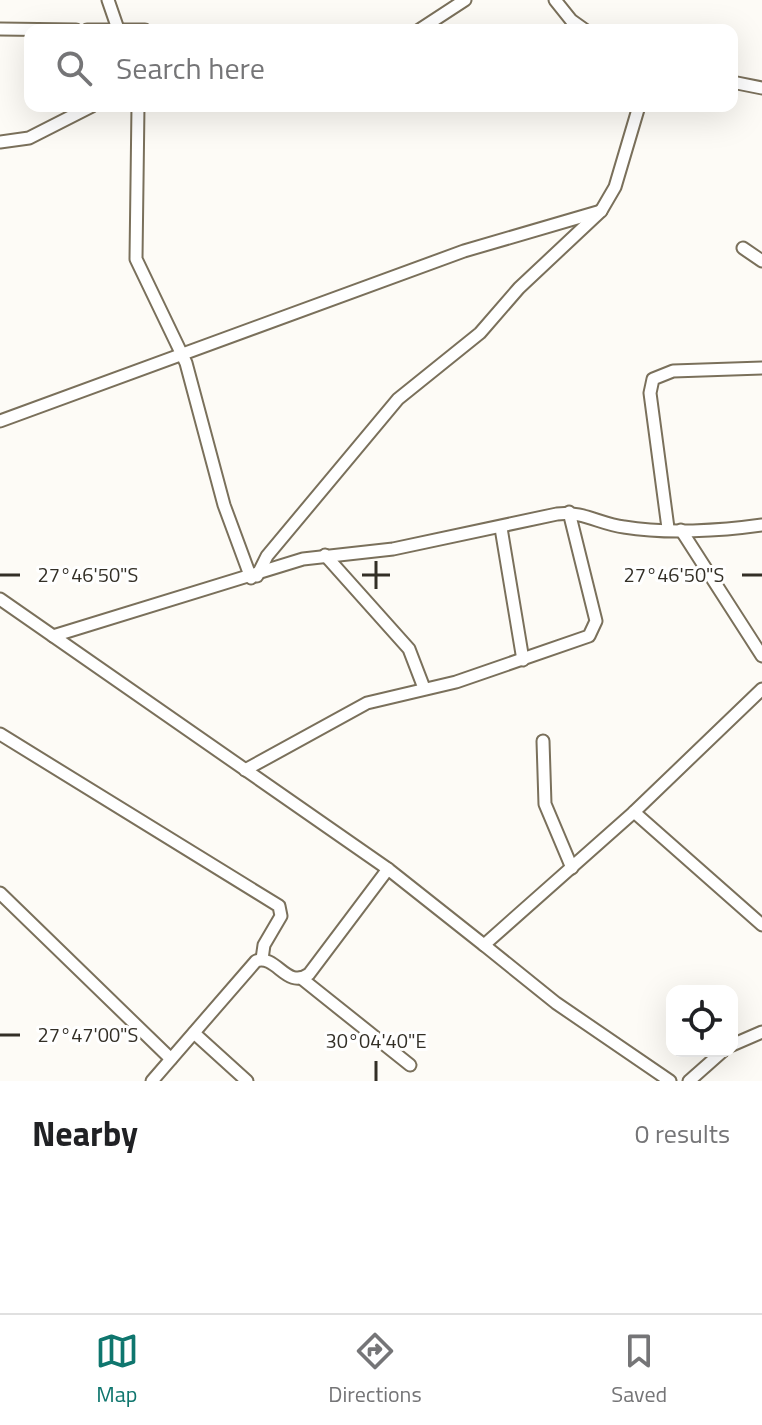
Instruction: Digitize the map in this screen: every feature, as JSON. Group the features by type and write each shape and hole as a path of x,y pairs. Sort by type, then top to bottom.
{"street":[{"path":"108,0 116,24"},
{"path":"428,24 465,0"},
{"path":"555,0 563,13 577,24"},
{"path":"0,29 24,29"},
{"path":"738,83 762,88"},
{"path":"0,142 29,138 80,112"},
{"path":"138,112 136,259 183,356 224,505 254,577"},
{"path":"254,577 267,556 398,399 480,333 519,288 601,211 615,187 637,112"},
{"path":"0,421 464,251 601,211"},
{"path":"743,248 762,261"},
{"path":"668,528 650,393 653,379 673,371 762,368"},
{"path":"53,636 254,577 303,559 393,549 569,512 627,528 681,530 762,525"},
{"path":"245,770 367,703 456,682 576,642 594,631 596,621 569,512"},
{"path":"501,528 523,660"},
{"path":"681,530 762,656"},
{"path":"325,555 409,649 424,688"},
{"path":"0,599 388,869 556,1003 670,1081"},
{"path":"484,945 634,812 762,689"},
{"path":"0,734 279,906 281,916 264,945 262,959 251,967 152,1081"},
{"path":"543,741 545,804 572,868"},
{"path":"634,812 762,925"},
{"path":"301,978 316,965 388,869"},
{"path":"0,893 171,1059"},
{"path":"262,959 291,978 301,978 410,1065"},
{"path":"738,1042 762,1032"},
{"path":"194,1033 247,1081"},
{"path":"689,1081 716,1057"}]}
